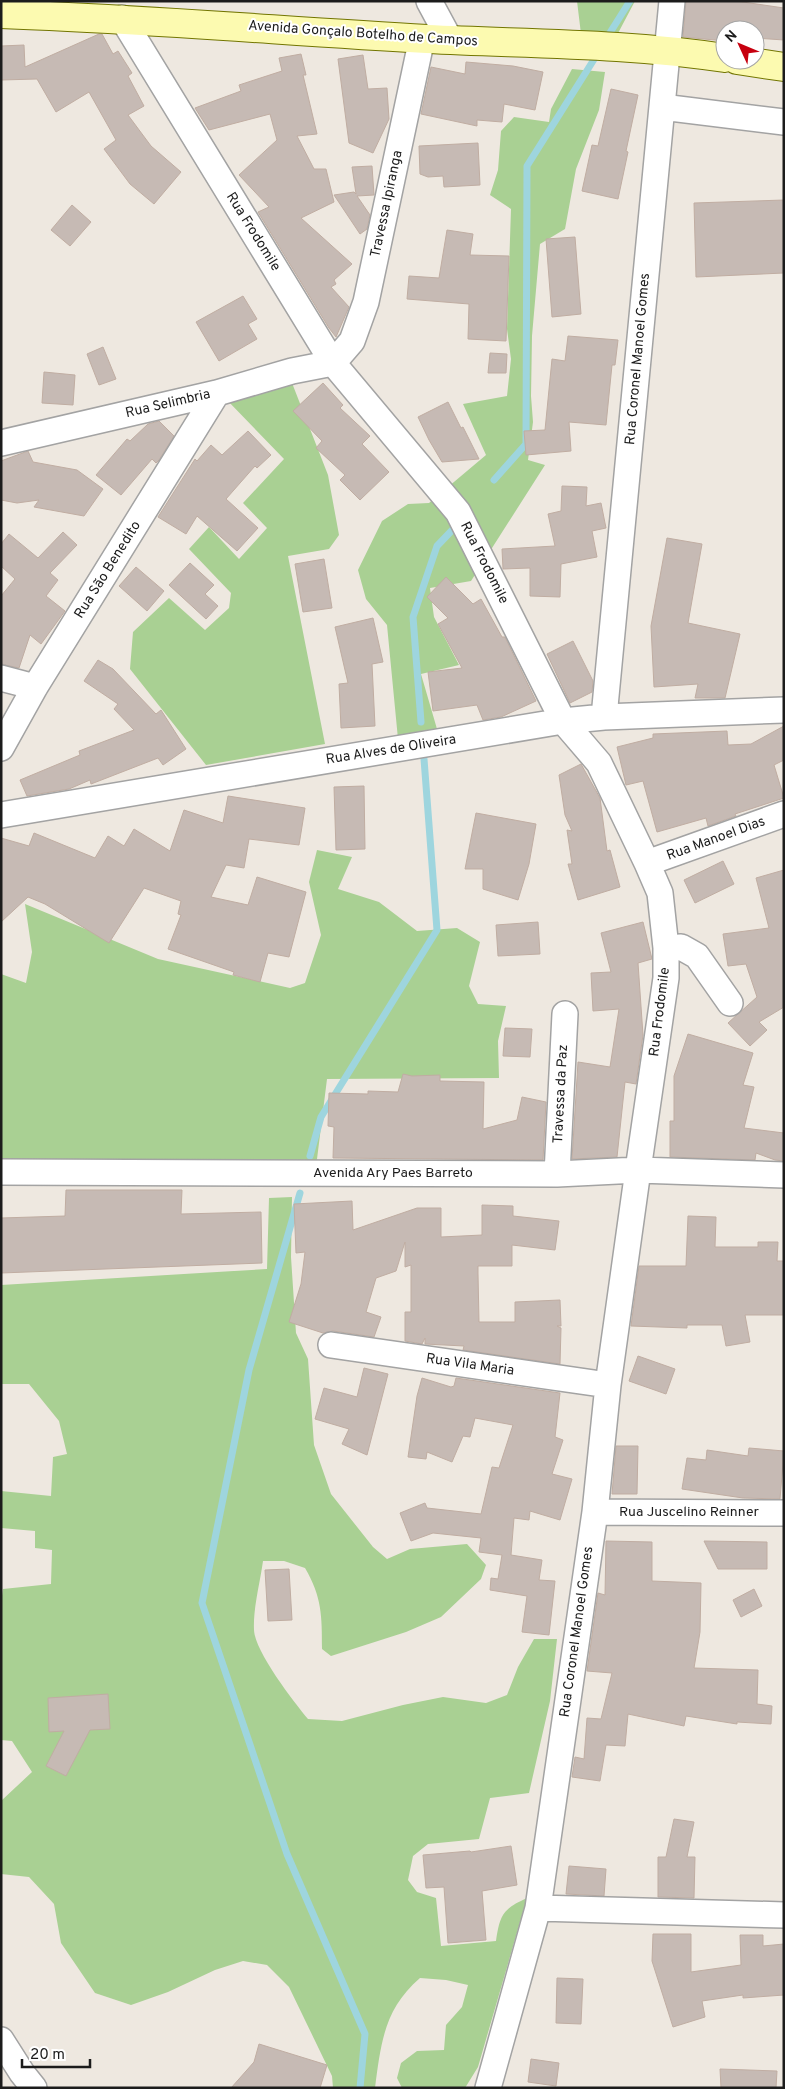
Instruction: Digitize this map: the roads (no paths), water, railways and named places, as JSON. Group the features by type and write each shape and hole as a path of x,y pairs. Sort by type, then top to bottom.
{"street":[{"path":"429,1 450,40"},
{"name":"Rua Coronel Manoel Gomes","path":"604,717 672,1"},
{"name":"Avenida Gonçalo Botelho de Campos","path":"15,10 450,40 668,50 715,57"},
{"name":"Rua Frodomile","path":"122,18 333,362 458,512 563,721 599,763 648,863 660,893 666,948 666,978 638,1170"},
{"name":"Travessa Ipiranga","path":"333,362 352,341 366,302 422,38"},
{"path":"765,64 784,67"},
{"path":"662,107 784,122"},
{"name":"Rua Selimbria","path":"1,443 217,393 292,371 333,362"},
{"name":"Rua São Benedito","path":"1,748 35,687 217,393"},
{"path":"1,678 35,687"},
{"name":"Rua Alves de Oliveira","path":"1,815 563,721 604,717 784,710"},
{"name":"Rua Manoel Dias","path":"648,863 784,814"},
{"path":"666,948 681,947 697,956 730,1003"},
{"name":"Travessa da Paz","path":"557,1174 565,1014"},
{"name":"Rua Coronel Manoel Gomes","path":"488,2088 538,1908 595,1512 608,1385 638,1170"},
{"name":"Avenida Ary Paes Barreto","path":"1,1172 557,1174 638,1170 784,1175"},
{"name":"Rua Vila Maria","path":"331,1345 608,1385"},
{"name":"Rua Juscelino Reinner","path":"595,1512 784,1513"},
{"path":"538,1908 784,1915"},
{"path":"1,2040 34,2088"}],"waterway":[{"path":"606,39 630,1"},
{"path":"494,480 526,444 527,166 598,53"},
{"path":"421,722 413,617 437,546 459,523"},
{"path":"310,1156 321,1117 437,930 424,759"},
{"path":"300,1193 249,1370 202,1603 287,1854 365,2034 360,2088"}]}
